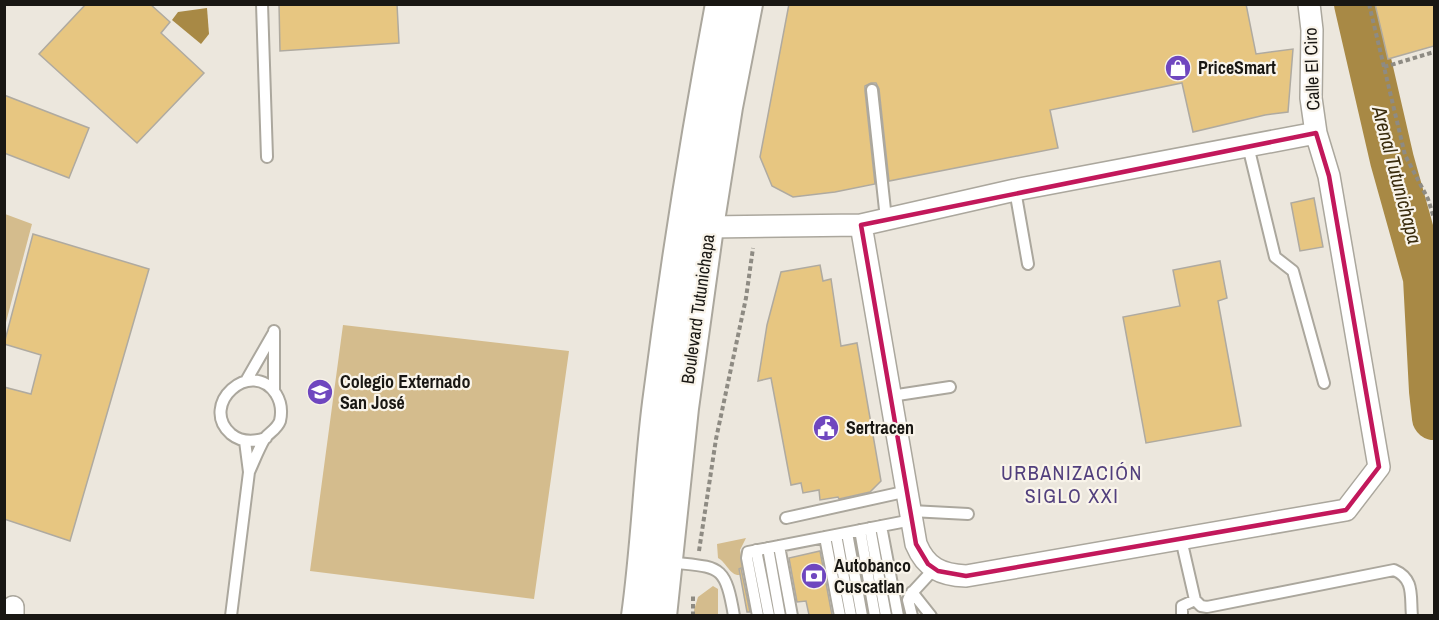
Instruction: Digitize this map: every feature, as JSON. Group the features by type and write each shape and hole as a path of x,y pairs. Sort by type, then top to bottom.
{"main road":[{"name":"Boulevard Tutunichapa","path":"636,615 657,405 691,167 720,4"},
{"name":"Boulevard Tutunichapa","path":"662,615 684,408 709,227 728,107 748,4"}],"street":[{"name":"Calle El Ciro","path":"934,569 950,576 966,576 1346,510 1379,466 1329,176 1316,133 1311,98 1312,30 1309,4"},
{"path":"709,227 861,225 1015,190 1316,133"},
{"path":"861,225 916,544 921,556 934,569"}],"lane":[{"path":"262,4 267,157"},
{"path":"872,90 886,219"},
{"path":"1248,146 1275,257 1293,271 1324,383"},
{"path":"1015,190 1028,264"},
{"path":"246,381 274,331 274,391"},
{"path":"249,472 266,438 279,422 281,411 279,401 274,391 256,381 246,381 228,391 221,410 227,430 235,437 245,441 266,438"},
{"path":"891,396 950,387"},
{"path":"231,615 249,472 245,441"},
{"path":"758,615 747,558 748,552 870,528 910,507"},
{"path":"786,518 910,507 968,514"},
{"path":"870,528 876,615"},
{"path":"870,528 886,615"},
{"path":"870,528 898,615"},
{"path":"836,535 840,615"},
{"path":"836,535 851,615"},
{"path":"836,535 862,615"},
{"path":"1181,539 1194,600 1201,606 1207,607 1394,570 1409,580 1412,615"},
{"path":"773,547 780,615"},
{"path":"773,547 792,615"},
{"path":"756,550 769,615"},
{"path":"666,562 710,567 721,573 728,584 734,615"},
{"path":"912,615 908,600 912,592 934,569"},
{"path":"912,592 931,615"},
{"path":"1182,615 1182,606 1194,600"}],"path":[{"path":"1370,4 1405,155 1428,199 1434,218"},
{"path":"1384,67 1434,52"},
{"path":"693,615 696,566 716,440 746,298 756,226"}],"highlighted area":[{"path":"1316,133 1329,176 1379,467 1346,510 966,576 938,571 928,564 916,544 861,225"}],"shaded area":[{"path":"207,8 209,34 201,44 172,20 178,12"},
{"path":"4,214 32,224 5,326"},
{"path":"343,325 569,351 534,599 310,571"},
{"path":"746,538 740,550 743,568 739,569 740,575 737,575 718,558 717,544"},
{"path":"713,586 718,589 718,615 695,615 694,610 698,597"}],"building":[{"path":"86,4 150,4 170,22 161,33 204,73 137,143 39,54"},
{"path":"279,4 397,4 399,43 280,51"},
{"path":"789,4 1246,4 1256,54 1293,49 1288,112 1265,115 1193,132 1182,83 1050,110 1058,148 889,181 879,89 876,83 871,83 865,86 865,91 875,184 793,197 772,186 760,157"},
{"path":"1375,4 1434,4 1434,46 1388,59"},
{"path":"4,95 89,128 69,178 4,153"},
{"path":"1314,198 1323,247 1300,251 1291,203"},
{"path":"33,234 149,269 70,541 4,519 4,387 31,394 41,355 4,344"},
{"path":"1220,261 1227,298 1218,301 1241,426 1146,443 1123,317 1180,306 1173,270"},
{"name":"Sertracen","path":"820,265 823,281 831,279 841,346 857,343 881,481 870,492 839,499 838,497 820,500 819,490 803,493 801,483 791,485 771,378 758,381 767,325 781,272"},
{"name":"Autobanco Cuscatlan","path":"820,551 832,615 809,615 806,601 797,602 789,558"},
{"path":"741,568 750,612 747,612 739,569"}],"waterway":[{"name":"Arenal Tutunichapa","path":"1356,4 1392,160 1425,278 1434,418"}],"place":[{"name":"PriceSmart","path":"1178,68"},
{"name":"Colegio Externado San José","path":"320,392"},
{"name":"Sertracen","path":"826,428"},
{"name":"Autobanco Cuscatlan","path":"814,576"}],"district":[{"name":"URBANIZACIÓN SIGLO XXI","path":"1072,484"}]}
